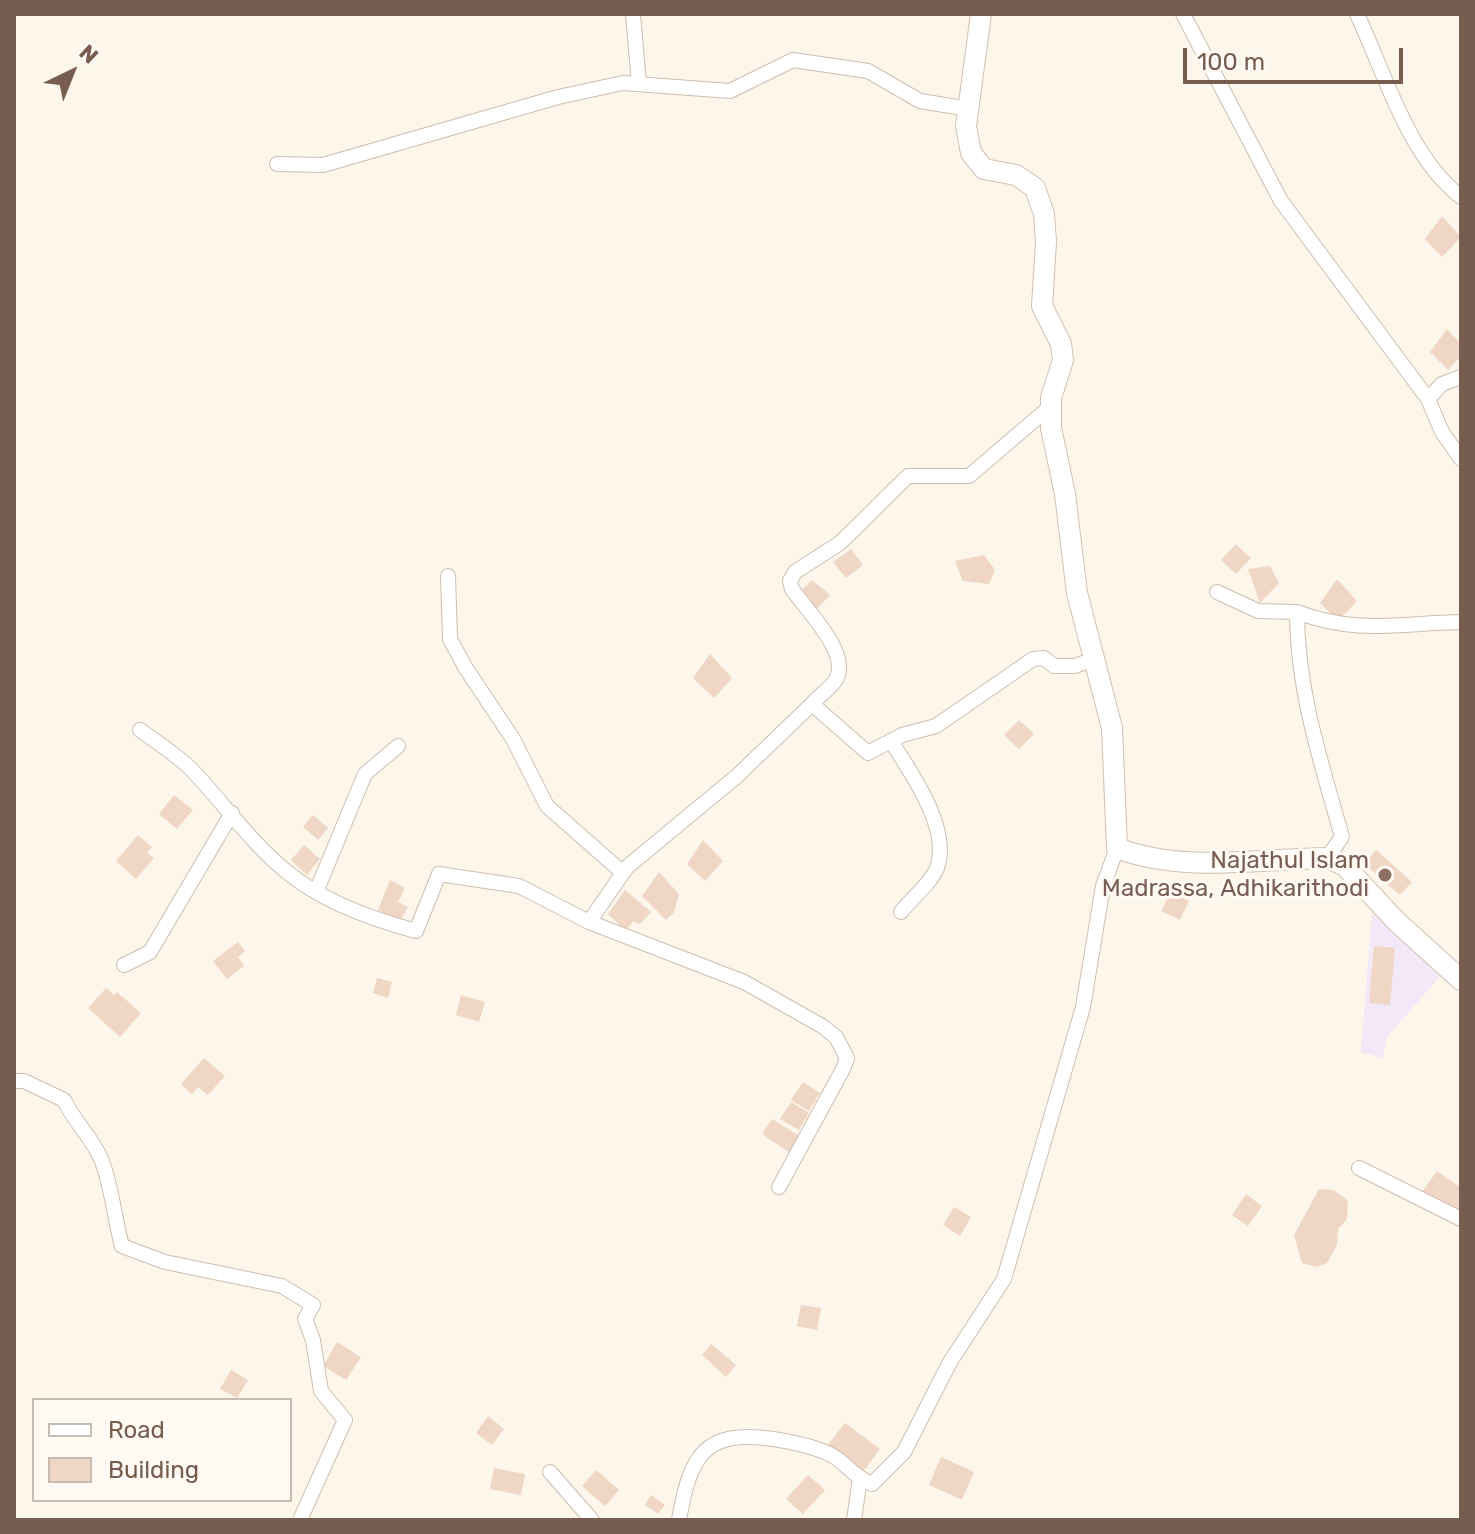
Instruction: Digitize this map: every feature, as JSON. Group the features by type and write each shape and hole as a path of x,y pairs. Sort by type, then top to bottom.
{"main road":[{"path":"981,14 966,126 971,153 984,169 1016,175 1035,188 1044,214 1046,242 1042,306 1061,344 1063,360 1051,406 1051,428 1060,463 1077,593 1114,739 1117,848 1139,856 1190,862 1327,858 1344,865 1461,980"}],"street":[{"path":"633,14 639,84"},
{"path":"1183,14 1281,201 1428,399 1442,432 1461,459"},
{"path":"1357,14 1409,135 1443,183 1461,197"},
{"path":"277,164 323,165 558,97 623,83 730,91 793,60 868,71 920,101 969,109"},
{"path":"1428,399 1442,384 1461,377"},
{"path":"589,922 623,873 737,776 835,681 839,660 834,645 792,589 790,581 795,572 840,543 908,476 969,476 1051,406"},
{"path":"448,576 450,639 465,667 513,739 547,806 623,873"},
{"path":"1217,592 1258,611 1297,612 1340,626 1362,629 1461,622"},
{"path":"1297,612 1297,657 1307,713 1342,837 1327,858"},
{"path":"812,704 868,753 891,741 936,726 1033,659 1044,658 1054,666 1075,666 1094,659"},
{"path":"140,730 187,765 248,835 287,873 316,892 374,919 416,931 439,874 519,886 589,922 744,982 836,1037 847,1058 843,1069 779,1187"},
{"path":"891,741 927,798 939,849 936,869 901,912"},
{"path":"316,892 365,774 398,746"},
{"path":"124,965 150,952 232,813"},
{"path":"679,1520 696,1461 720,1438 750,1435 795,1442 834,1456 872,1484 904,1452 950,1362 1004,1279 1079,1022 1103,886 1117,848"},
{"path":"14,1081 24,1081 64,1100 72,1118 94,1145 103,1164 122,1246 165,1262 282,1286 313,1305 305,1319 313,1340 321,1391 345,1420 300,1520"},
{"path":"1359,1168 1461,1219"},
{"path":"550,1472 592,1520"},
{"path":"854,1520 860,1478"}],"shaded area":[{"path":"1377,910 1442,974 1388,1036 1382,1058 1361,1052 1372,914"}],"building":[{"path":"1442,216 1461,237 1442,257 1425,239"},
{"path":"1447,329 1461,344 1461,356 1448,370 1430,352"},
{"path":"1236,544 1251,558 1236,574 1221,560"},
{"path":"851,549 863,565 846,578 833,562"},
{"path":"984,555 995,570 989,584 963,581 955,561"},
{"path":"1270,566 1279,583 1260,603 1248,569"},
{"path":"1337,579 1357,601 1338,621 1320,603"},
{"path":"812,580 830,595 815,611 799,593"},
{"path":"710,654 732,678 714,698 693,678"},
{"path":"1019,720 1034,734 1019,749 1004,735"},
{"path":"174,795 193,810 177,829 159,814"},
{"path":"313,815 328,828 318,840 303,827"},
{"path":"138,835 152,847 147,853 154,858 136,879 116,861"},
{"path":"703,840 723,861 705,881 687,864"},
{"path":"304,845 320,859 307,875 291,860"},
{"name":"Najathul Islam Madrassa, Adhikarithodi","path":"1376,850 1412,882 1400,895 1364,864"},
{"path":"659,872 679,894 674,912 666,920 642,896"},
{"path":"390,880 405,888 398,902 408,907 400,921 378,910"},
{"path":"625,890 651,912 640,924 633,921 626,931 608,914"},
{"path":"1171,892 1189,901 1180,920 1161,911"},
{"path":"238,942 245,951 238,957 244,966 227,979 213,961"},
{"path":"1374,946 1395,948 1390,1005 1369,1003"},
{"path":"377,978 392,982 388,998 373,993"},
{"path":"106,988 114,995 117,992 141,1013 120,1037 88,1008"},
{"path":"461,995 485,1002 479,1022 456,1015"},
{"path":"204,1058 225,1076 208,1095 198,1087 192,1094 181,1084"},
{"path":"803,1082 820,1093 809,1111 791,1100"},
{"path":"791,1102 809,1113 799,1130 780,1119"},
{"path":"772,1119 801,1137 790,1153 762,1134"},
{"path":"1437,1171 1461,1188 1461,1206 1455,1215 1422,1192"},
{"path":"1319,1189 1334,1190 1348,1201 1347,1219 1338,1229 1337,1245 1327,1263 1317,1267 1302,1263 1294,1235"},
{"path":"1246,1194 1262,1206 1248,1226 1232,1215"},
{"path":"954,1207 971,1217 960,1236 943,1225"},
{"path":"801,1305 821,1308 817,1330 797,1326"},
{"path":"337,1342 361,1357 346,1380 323,1366"},
{"path":"711,1344 736,1365 726,1377 702,1355"},
{"path":"231,1370 248,1380 237,1398 220,1389"},
{"path":"488,1416 504,1429 492,1445 476,1433"},
{"path":"845,1423 880,1449 862,1473 827,1446"},
{"path":"941,1457 974,1472 962,1500 929,1485"},
{"path":"494,1468 525,1474 521,1495 490,1489"},
{"path":"596,1470 619,1490 605,1506 582,1486"},
{"path":"808,1475 825,1490 803,1514 786,1499"},
{"path":"651,1495 665,1505 658,1514 645,1505"}],"place":[{"name":"Najathul Islam Madrassa, Adhikarithodi","path":"1385,875"}]}
